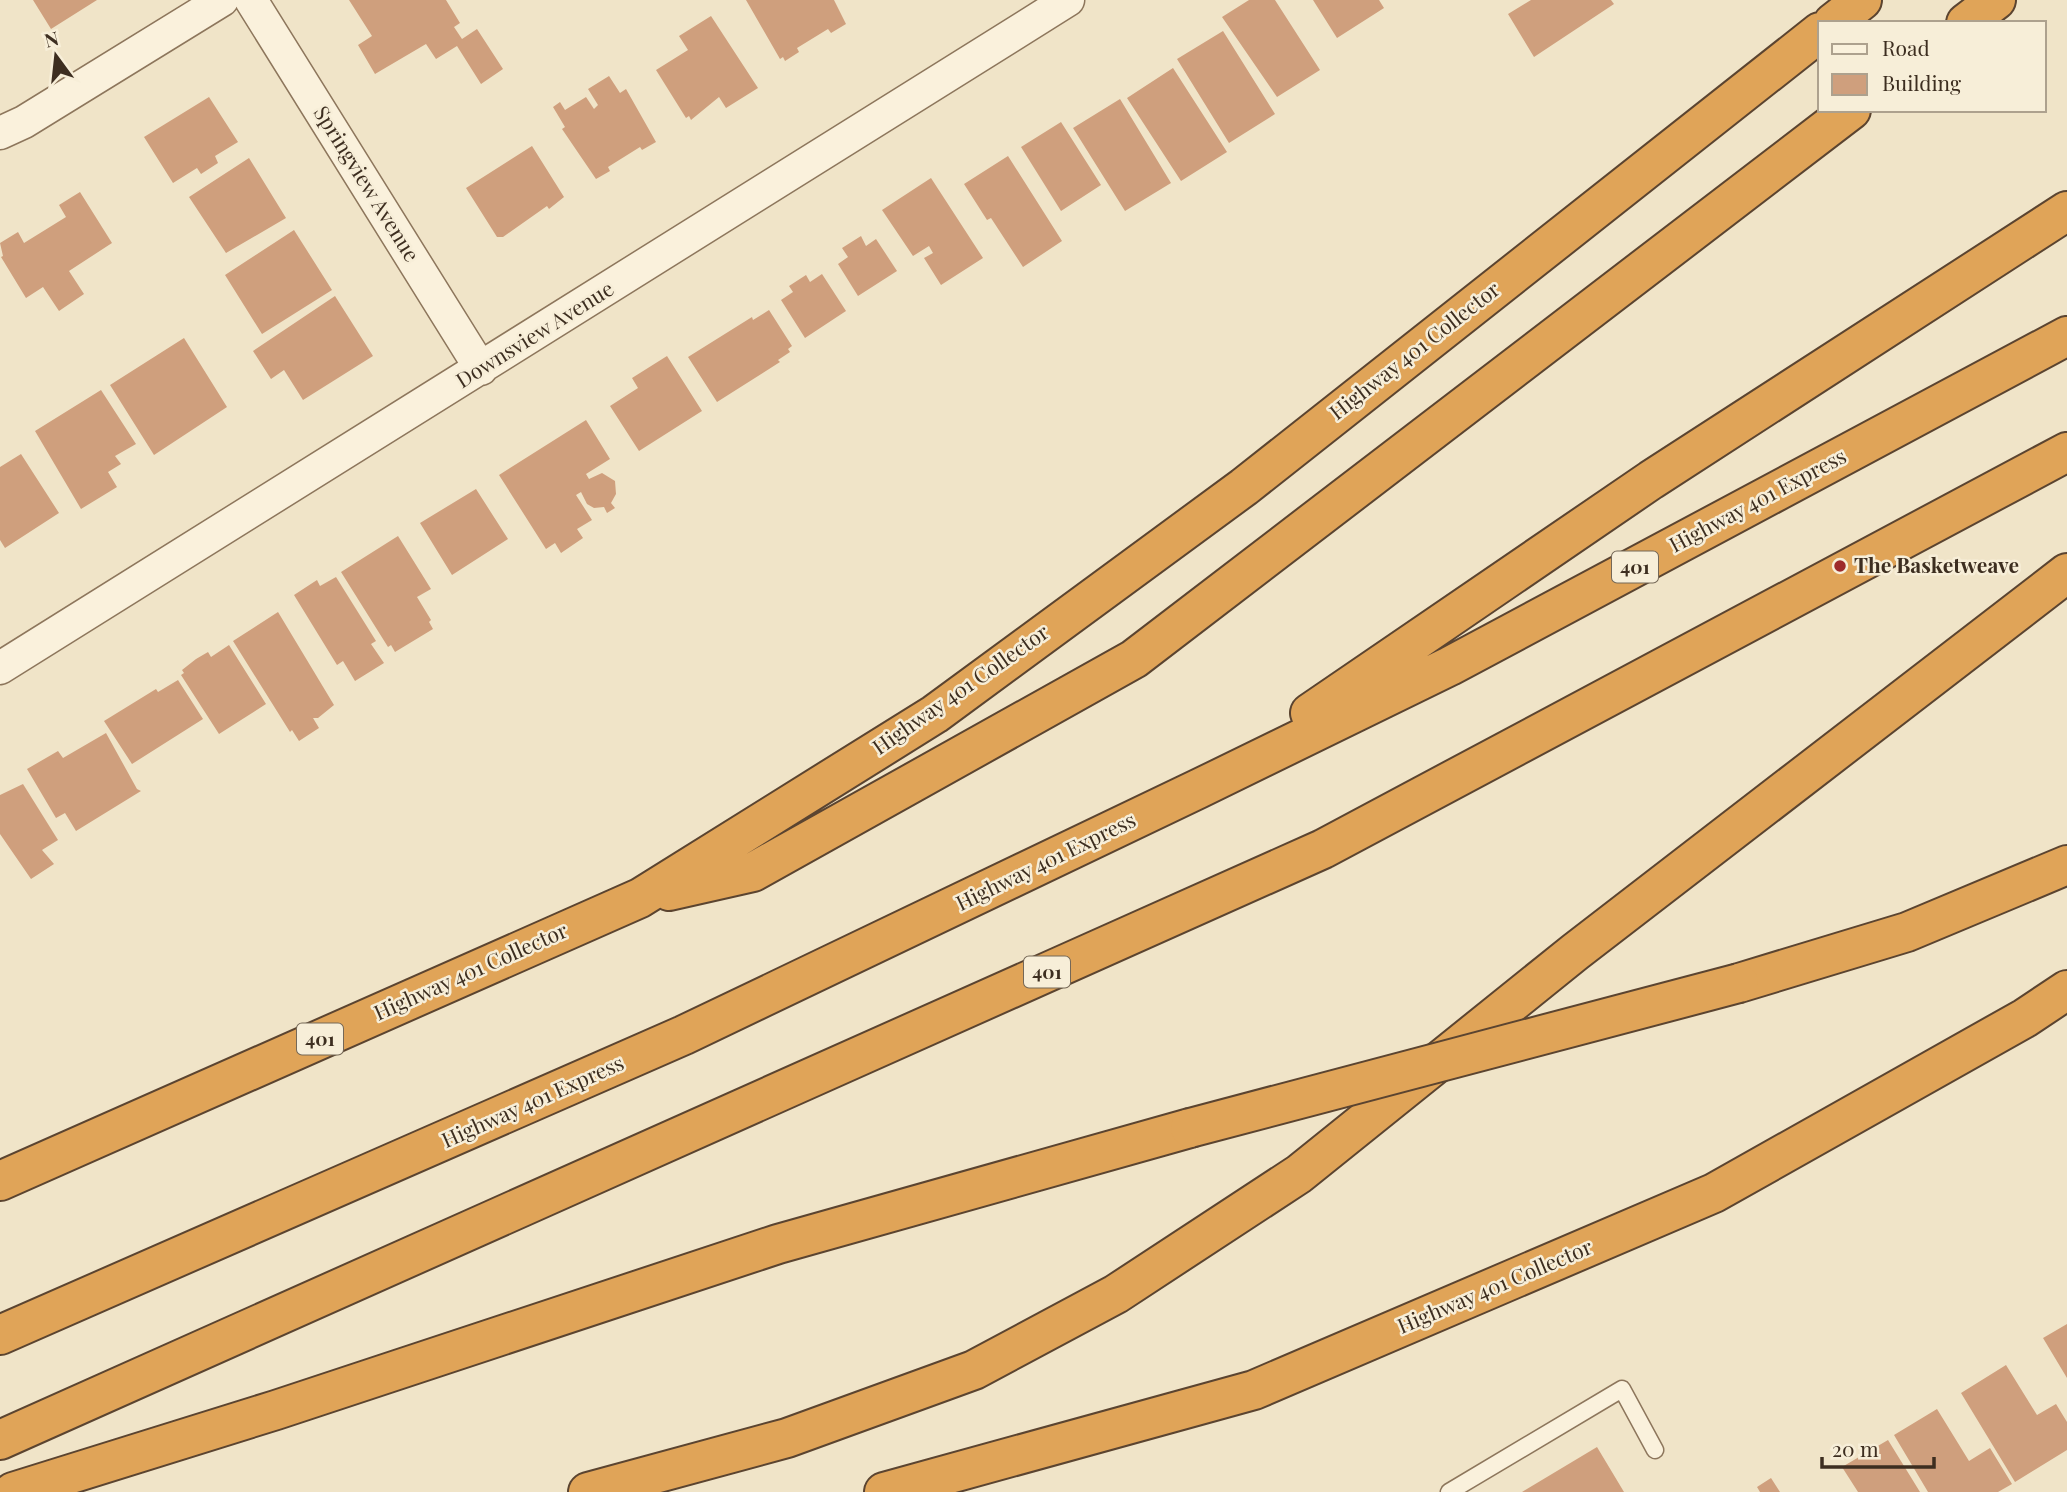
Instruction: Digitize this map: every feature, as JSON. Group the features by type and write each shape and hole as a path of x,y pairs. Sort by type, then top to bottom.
{"highway":[{"path":"1836,21 1862,0"},
{"path":"1969,21 1997,0"},
{"name":"Highway 401 Collector","path":"0,1181 640,898 946,706 1244,486 1818,34"},
{"path":"640,898 753,872 1134,659 1848,112"},
{"path":"1198,789 1651,480 2067,211"},
{"name":"Highway 401 Express","path":"0,1335 684,1035 1198,789 1450,666 2067,336"},
{"name":"401","path":"0,1440 1323,849 2067,452"},
{"path":"588,1492 787,1438 974,1370 1116,1294 1299,1174 1575,952 2067,573"},
{"path":"13,1492 276,1410 778,1244 1190,1128 1739,983 1907,932 2067,866"},
{"name":"Highway 401 Collector","path":"884,1492 1254,1390 1714,1193 2025,1018 2067,990"}],"street":[{"path":"0,133 24,122 222,0"},
{"name":"Springview Avenue","path":"251,0 481,369"},
{"name":"Downsview Avenue","path":"0,668 1068,0"}],"lane":[{"path":"1449,1492 1622,1389 1655,1450"}],"building":[{"path":"33,0 97,0 51,29"},
{"path":"349,0 446,0 460,23 454,27 462,39 477,29 503,69 481,84 457,46 436,59 426,44 375,74 358,45 372,36"},
{"path":"746,0 834,0 846,24 831,33 828,29 797,48 799,52 785,61 783,57 780,59"},
{"path":"1249,0 1275,0 1320,70 1277,97 1222,17"},
{"path":"1313,0 1379,0 1384,8 1337,38"},
{"path":"1531,0 1611,0 1614,4 1534,57 1508,14"},
{"path":"711,16 758,88 726,108 719,97 691,120 689,116 686,118 656,70 688,50 679,36"},
{"path":"1223,31 1275,114 1229,143 1177,59"},
{"path":"1173,68 1227,152 1181,181 1127,98"},
{"path":"609,76 620,93 626,89 656,142 642,150 640,147 608,167 610,171 596,179 562,129 565,127 553,107 560,102 565,110 586,97 594,109 598,105 588,89"},
{"path":"209,97 238,142 215,156 218,163 201,174 197,168 173,183 144,137"},
{"path":"1120,99 1171,183 1125,211 1073,128"},
{"path":"1061,122 1101,185 1061,211 1021,147"},
{"path":"532,146 564,197 503,237 497,237 466,188"},
{"path":"1008,156 1062,241 1023,267 991,218 987,220 964,184"},
{"path":"249,158 286,218 226,253 189,197"},
{"path":"931,178 983,258 941,285 924,258 933,253 929,246 913,256 882,210"},
{"path":"80,192 112,243 69,271 84,294 59,311 43,287 26,298 1,257 0,243 18,232 24,243 66,217 59,205"},
{"path":"294,230 332,290 262,334 225,275"},
{"path":"861,236 866,246 876,239 897,271 858,296 838,264 848,257 842,248"},
{"path":"822,274 846,311 805,338 781,300 793,292 789,286 806,275 810,282"},
{"path":"335,296 373,356 303,400 284,370 271,379 253,351"},
{"path":"769,310 792,346 788,349 790,352 778,360 780,362 717,402 688,357 752,317 753,320"},
{"path":"184,338 227,407 154,455 110,385"},
{"path":"667,356 702,411 639,451 610,406 638,388 632,378"},
{"path":"101,390 136,444 115,456 121,464 108,472 117,487 81,509 35,431"},
{"path":"586,420 610,459 586,474 589,479 602,473 615,481 616,494 611,503 615,508 607,513 604,507 594,508 587,504 581,492 576,495 592,520 577,529 583,538 561,553 555,543 546,549 499,475"},
{"path":"21,454 59,513 5,548 0,540 0,467"},
{"path":"476,489 508,539 452,575 420,523"},
{"path":"398,536 431,589 417,597 431,620 429,622 433,629 395,652 391,645 388,647 341,572"},
{"path":"336,577 376,641 371,644 384,663 355,681 343,661 337,665 294,595 317,580 320,586"},
{"path":"278,612 334,705 318,718 313,718 319,728 299,741 292,730 290,732 233,641"},
{"path":"229,645 266,704 219,734 181,675 184,673 182,670 196,659 208,652 211,657"},
{"path":"178,680 203,719 132,764 104,721 156,689 158,692"},
{"path":"106,733 137,789 141,791 76,831 65,813 56,818 27,769 58,751 63,758"},
{"path":"23,784 58,840 42,850 54,864 31,879 0,834 0,795"},
{"path":"2067,1324 2067,1378 2043,1338"},
{"path":"2006,1365 2037,1415 2056,1404 2067,1422 2067,1450 2015,1482 1961,1393"},
{"path":"1937,1409 1969,1461 1990,1448 2012,1484 1998,1492 1928,1492 1894,1435"},
{"path":"1888,1440 1920,1492 1858,1492 1842,1467"},
{"path":"1597,1447 1624,1492 1522,1492"},
{"path":"1771,1478 1780,1492 1760,1492 1757,1487"}],"place":[{"name":"The Basketweave","path":"1840,566"}]}
